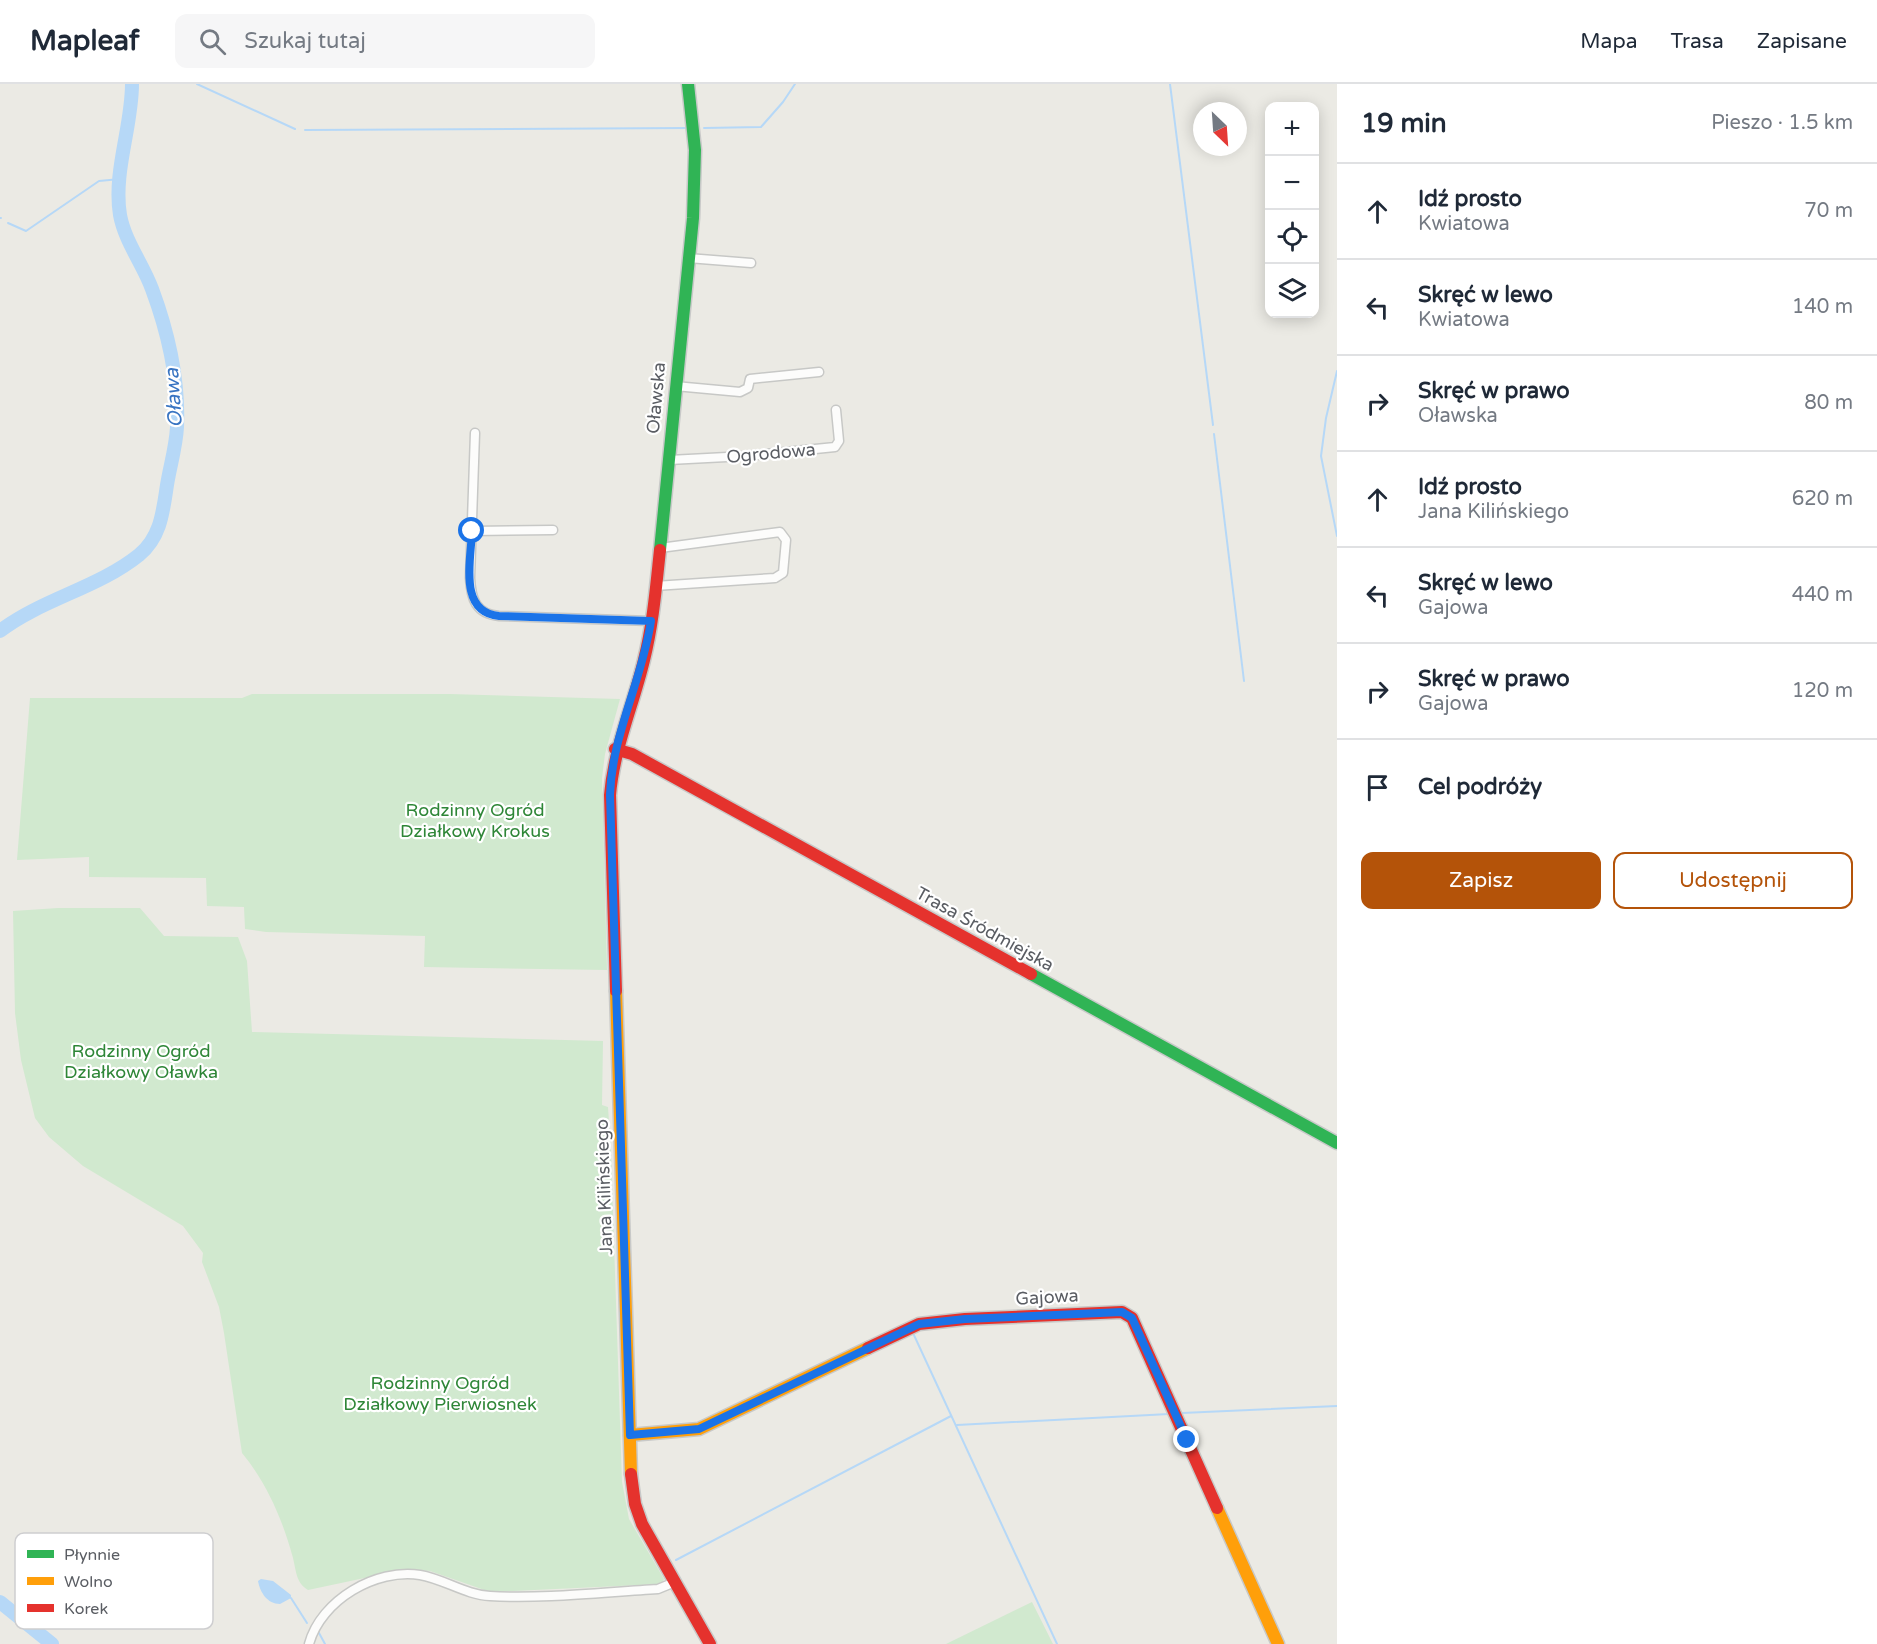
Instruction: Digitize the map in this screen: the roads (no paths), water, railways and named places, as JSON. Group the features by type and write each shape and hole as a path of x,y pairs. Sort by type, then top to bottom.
{"street":[{"name":"Oławska","path":"626,711 646,651 656,586 669,460 688,258 694,142 688,84"},
{"path":"688,258 751,263"},
{"path":"675,387 740,392 748,388 750,379 819,372"},
{"name":"Ogrodowa","path":"669,460 835,447 839,441 836,410"},
{"path":"475,433 471,597 484,613 499,616 651,621"},
{"path":"472,531 553,530"},
{"path":"656,586 775,578 783,573 786,540 780,532 660,548"},
{"name":"Jana Kilińskiego","path":"626,711 615,749 610,795 631,1478 637,1512 710,1644"},
{"name":"Trasa Śródmiejska","path":"615,749 629,753 1337,1143"},
{"name":"Gajowa","path":"630,1435 699,1429 919,1324 965,1319 1122,1312 1132,1318 1278,1644"},
{"path":"309,1644 318,1623 332,1606 372,1581 395,1574 432,1578 489,1596 658,1589 675,1582"}],"water":[{"path":"261,1579 273,1581 291,1595 291,1598 280,1604 271,1602 260,1589 258,1581"}],"waterway":[{"name":"Oława","path":"0,631 34,610 123,566 146,548 160,523 176,434 176,392 171,357 158,305 122,225 120,215 119,182 132,84"},
{"path":"197,84 295,129"},
{"path":"704,128 761,127 795,84"},
{"path":"1170,84 1213,425"},
{"path":"305,130 688,128"},
{"path":"8,223 26,231 99,181 120,179"},
{"path":"1337,371 1326,418 1321,456 1337,536"},
{"path":"1214,434 1244,681"},
{"path":"913,1333 1057,1644"},
{"path":"1182,1413 1337,1406"},
{"path":"957,1425 1169,1414"},
{"path":"676,1560 951,1416"},
{"path":"291,1598 307,1623"},
{"name":"Oława","path":"0,1602 15,1614"},
{"name":"Oława","path":"33,1629 52,1644"},
{"path":"319,1633 325,1644"}],"park label":[{"name":"Rodzinny Ogród Działkowy Krokus","path":"475,820"},
{"name":"Rodzinny Ogród Działkowy Oławka","path":"141,1061"},
{"name":"Rodzinny Ogród Działkowy Pierwiosnek","path":"440,1393"}]}
